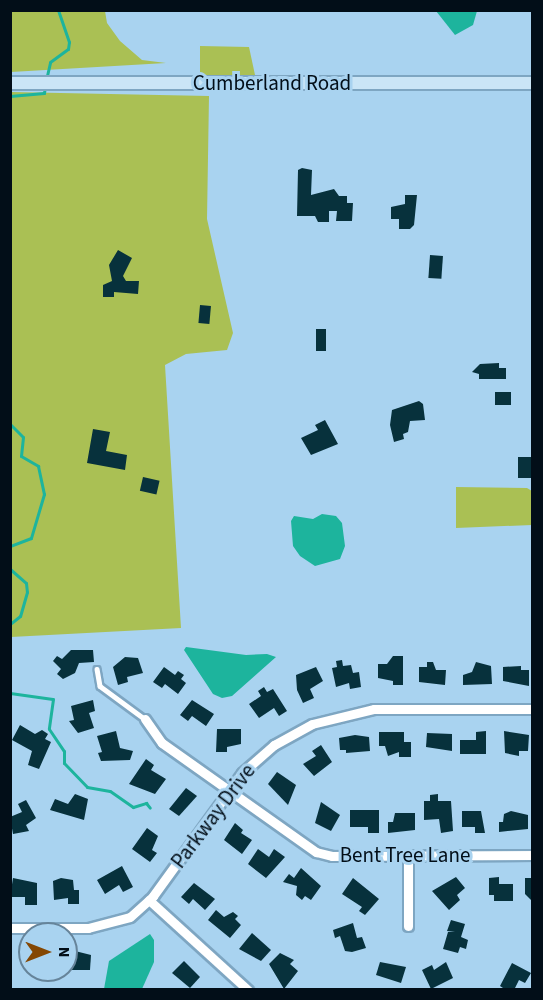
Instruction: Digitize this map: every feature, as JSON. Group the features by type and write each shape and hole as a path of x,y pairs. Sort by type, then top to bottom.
{"main road":[{"name":"Cumberland Road","path":"10,83 532,83"}],"street":[{"name":"Parkway Drive","path":"10,928 99,927 129,917 149,900 227,792 274,745 324,718 374,709 532,709"},
{"name":"Bent Tree Lane","path":"145,719 162,743 227,792 316,852 332,856 532,855"},
{"path":"408,855 408,926"},
{"path":"149,900 248,990"}],"lane":[{"path":"96,669 100,686 145,719"}],"shaded area":[{"path":"11,10 105,11 107,23 120,41 142,60 166,63 11,72"},
{"path":"436,11 477,11 473,25 455,35"},
{"path":"200,46 249,47 255,75 200,76"},
{"path":"11,92 209,96 207,219 233,333 227,350 186,354 165,365 181,628 11,637"},
{"path":"456,487 527,488 532,491 532,525 456,528"},
{"path":"322,514 336,516 342,523 345,546 340,559 315,566 300,556 293,546 291,521 294,516 313,519"},
{"path":"186,647 246,655 267,654 276,657 232,696 222,698 213,694 184,650"},
{"path":"150,934 154,940 154,962 142,989 104,989 109,961"}],"building":[{"path":"302,168 312,170 311,195 334,189 339,196 347,196 347,203 353,203 352,221 336,221 337,211 329,211 329,222 318,222 315,216 297,216 298,170"},
{"path":"405,195 417,195 414,225 410,229 399,229 399,219 391,219 391,207 405,204"},
{"path":"118,250 132,258 123,276 126,281 139,281 138,294 114,292 114,297 103,297 103,285 112,281 109,265"},
{"path":"430,255 443,256 441,279 428,278"},
{"path":"200,305 211,306 209,324 198,323"},
{"path":"316,329 326,329 326,351 316,351"},
{"path":"499,363 499,368 506,368 506,379 479,379 479,374 472,372 480,364"},
{"path":"495,392 511,392 511,405 495,405"},
{"path":"419,401 423,404 425,420 410,421 408,432 403,434 404,439 394,442 390,425 392,410"},
{"path":"325,420 338,444 311,455 301,438 318,430 315,425"},
{"path":"93,429 110,432 106,451 127,455 125,470 87,463"},
{"path":"518,457 532,457 532,478 518,478"},
{"path":"143,477 160,481 156,494 140,491"},
{"path":"71,650 93,650 94,662 79,663 75,673 63,679 57,674 61,669 53,661 57,656 62,659"},
{"path":"393,656 403,656 403,685 393,685 393,681 378,678 378,664 387,664"},
{"path":"125,657 138,658 143,673 127,677 128,682 118,685 113,667"},
{"path":"342,660 343,666 351,665 353,673 359,672 361,687 350,689 349,683 336,687 332,668 337,667 336,661"},
{"path":"427,662 433,662 436,670 446,670 445,685 419,682 419,667 427,667"},
{"path":"476,662 491,666 492,684 463,685 463,675 472,672"},
{"path":"521,666 521,670 529,670 529,686 503,681 503,667"},
{"path":"164,667 175,675 178,671 184,675 181,679 186,683 178,694 165,684 162,688 153,682"},
{"path":"316,667 323,681 310,689 314,698 303,703 297,690 296,675"},
{"path":"264,687 267,692 273,689 287,711 279,716 274,708 259,718 249,704 261,696 258,691"},
{"path":"93,700 95,711 89,713 94,728 78,733 69,721 74,720 71,706"},
{"path":"192,700 214,714 206,726 192,716 188,721 180,715"},
{"path":"20,725 35,734 42,730 48,734 45,739 51,742 39,769 28,765 32,751 12,740"},
{"path":"217,729 241,729 241,744 227,747 227,752 216,752"},
{"path":"116,731 120,748 133,751 130,760 101,761 98,753 102,752 97,736"},
{"path":"486,731 486,754 460,754 460,740 476,740 476,732"},
{"path":"504,731 529,735 528,751 519,751 519,756 505,753"},
{"path":"379,732 404,732 404,742 411,742 411,757 399,757 399,752 388,756 385,746 379,746"},
{"path":"427,733 452,734 452,751 426,747"},
{"path":"355,735 369,737 370,751 346,753 346,750 340,750 339,738"},
{"path":"321,745 332,762 314,776 303,764 316,756 312,751"},
{"path":"146,759 154,765 151,770 166,779 155,794 129,784"},
{"path":"277,772 296,785 288,805 268,784"},
{"path":"186,788 197,796 179,816 169,809"},
{"path":"75,794 88,799 84,820 50,810 55,799 68,804"},
{"path":"438,794 438,801 451,801 453,831 441,833 439,819 424,820 424,801 430,801 430,795"},
{"path":"26,800 36,818 26,825 29,831 13,834 10,817 22,812 18,804"},
{"path":"321,802 340,815 331,831 315,823"},
{"path":"350,810 379,810 379,833 368,833 368,827 350,827"},
{"path":"462,811 481,811 485,833 475,833 475,827 462,827"},
{"path":"511,811 528,815 528,829 499,832 499,822 503,822 504,814"},
{"path":"395,813 415,813 415,830 388,833 388,822 393,822"},
{"path":"235,823 243,830 241,833 252,840 242,854 224,840"},
{"path":"147,828 158,836 152,850 157,853 150,862 132,849"},
{"path":"258,849 269,857 274,849 285,857 266,878 248,864"},
{"path":"122,866 133,887 123,892 119,885 105,894 97,880"},
{"path":"301,868 321,886 311,900 305,896 302,900 296,895 297,886 283,882 289,874 294,878"},
{"path":"456,877 465,888 457,895 460,900 449,910 432,891"},
{"path":"499,877 499,884 513,884 513,901 494,901 494,895 489,895 489,878"},
{"path":"13,878 37,883 37,905 25,905 25,897 10,897"},
{"path":"61,878 73,880 74,890 79,890 79,904 68,904 68,898 54,900 53,881"},
{"path":"353,878 379,899 365,915 359,911 362,907 342,894"},
{"path":"525,878 532,878 532,901 525,894"},
{"path":"194,883 215,899 205,910 193,899 189,904 181,897"},
{"path":"216,910 224,917 233,912 238,916 235,919 241,925 230,938 208,920"},
{"path":"451,920 465,924 461,937 468,940 466,949 460,947 458,953 443,949 448,932 455,932 447,931"},
{"path":"353,923 357,938 362,937 366,948 352,952 345,951 340,936 335,938 333,930"},
{"path":"252,933 271,950 261,961 239,949"},
{"path":"78,952 91,955 90,970 78,970"},
{"path":"280,953 294,960 290,964 298,971 284,989 269,964"},
{"path":"184,961 200,977 190,988 172,973"},
{"path":"380,962 406,967 401,983 376,975"},
{"path":"446,962 453,978 431,989 422,970 432,965 434,970"},
{"path":"512,963 531,973 525,983 519,980 514,990 506,990 500,986"}],"waterway":[{"path":"46,80 50,62 68,49 69,42 58,10"},
{"path":"10,96 44,93 45,86"},
{"path":"10,424 23,437 21,456 38,466 44,494 31,538 10,546"},
{"path":"10,561 10,568"},
{"path":"10,569 26,583 27,592 20,616 10,624"},
{"path":"10,693 53,699 49,729 64,751 64,763 87,787 110,791 133,807 146,803 150,808"}]}
